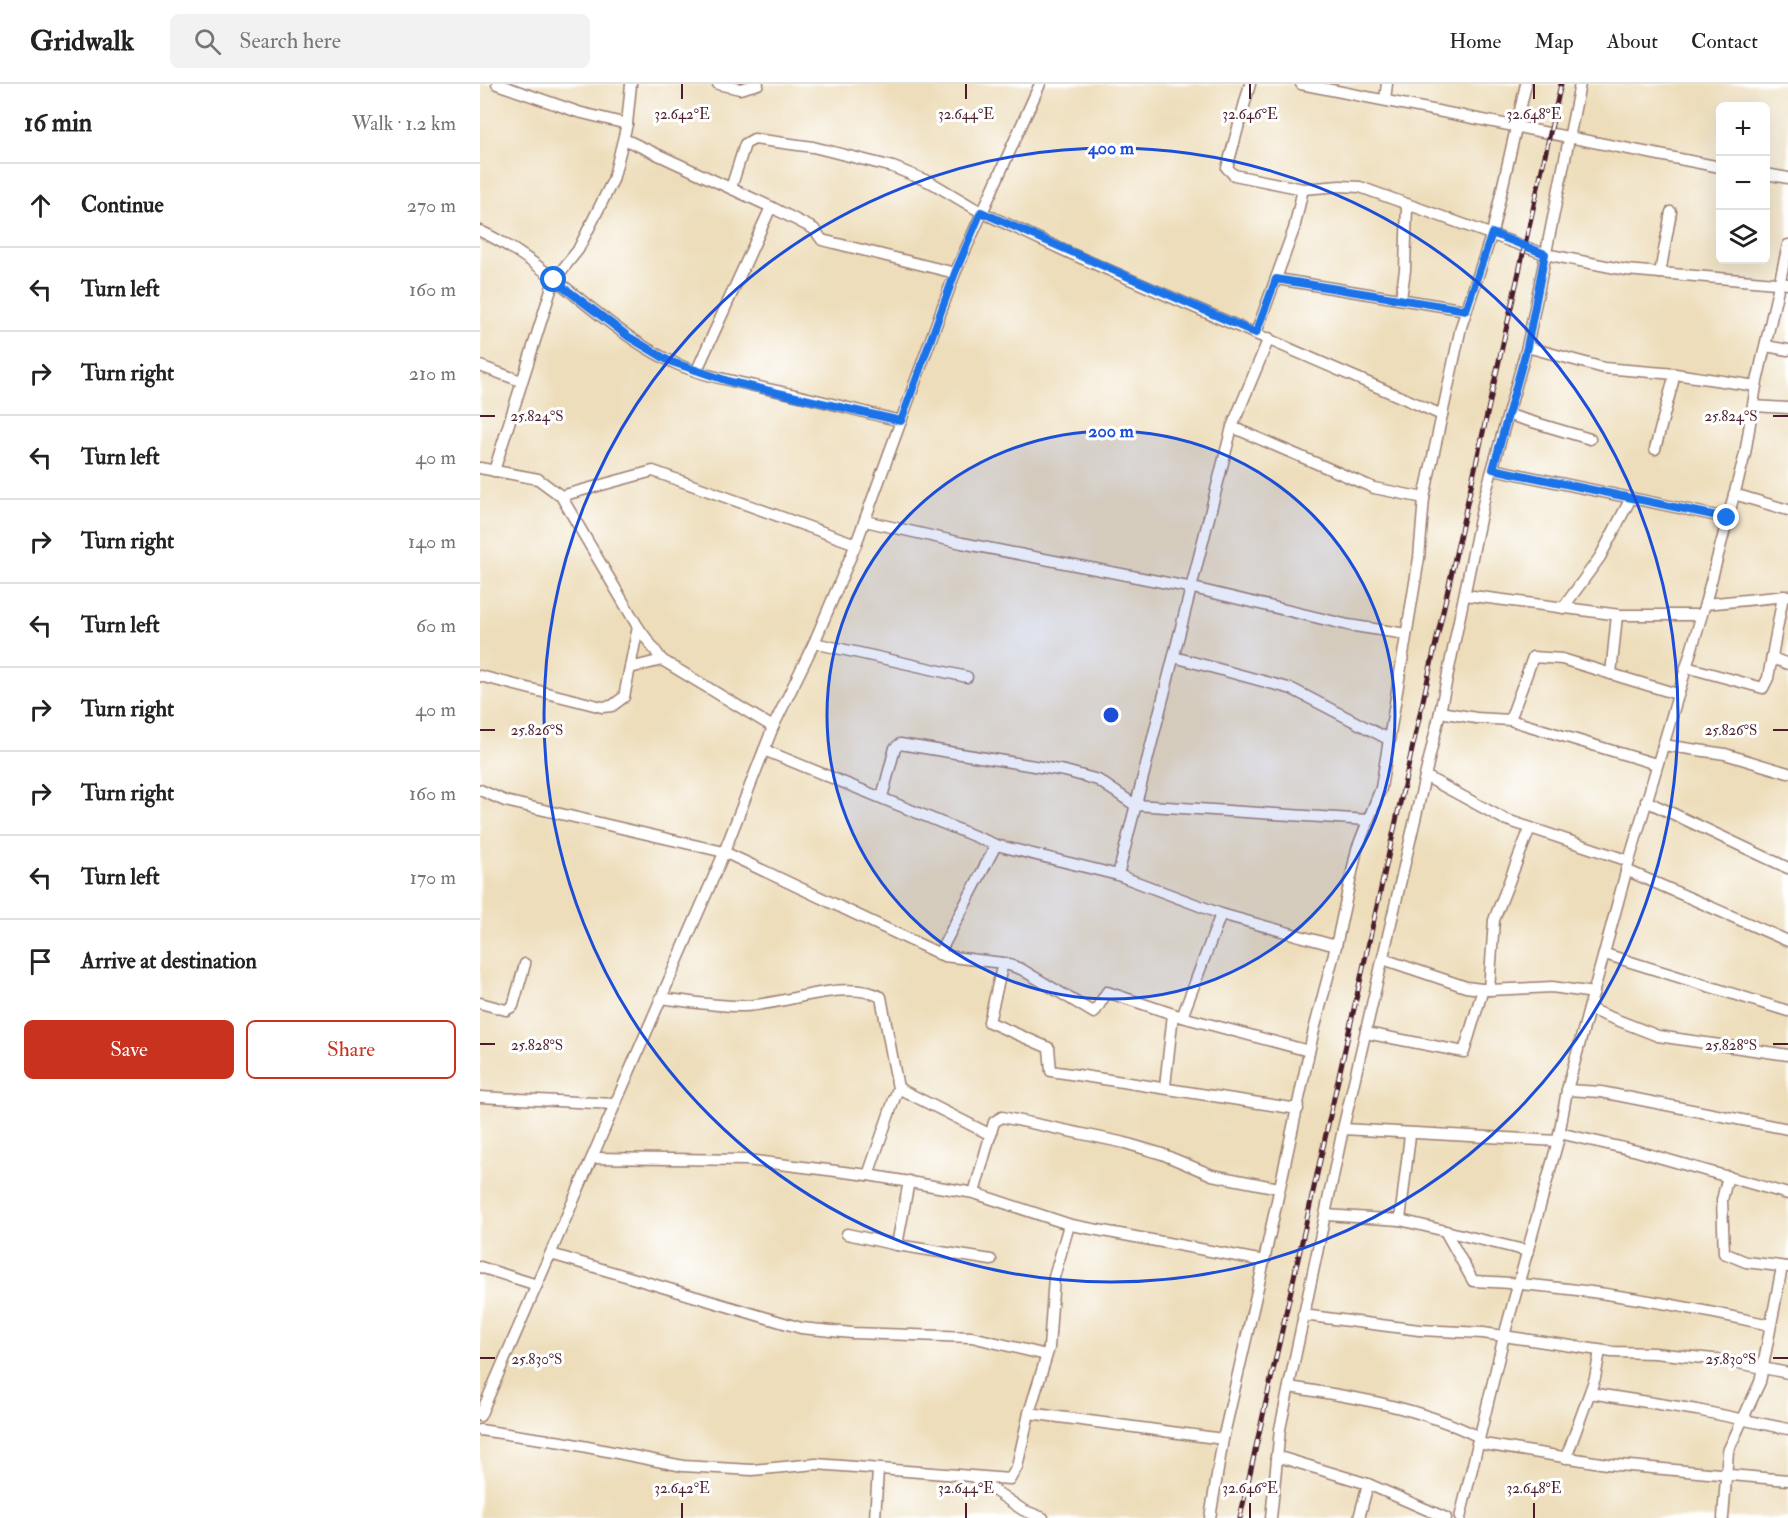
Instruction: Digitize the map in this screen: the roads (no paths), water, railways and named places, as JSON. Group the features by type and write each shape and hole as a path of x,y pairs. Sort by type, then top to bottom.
{"street":[{"path":"497,84 578,112 627,124"},
{"path":"494,471 554,280 578,250 613,180 627,124 631,84"},
{"path":"718,84 740,89 758,84"},
{"path":"480,1416 724,852 773,727 814,643 856,544 955,273 1040,84"},
{"path":"1250,84 1227,168 1234,175 1303,189 1350,186 1492,233 1545,254 1626,270 1784,284"},
{"path":"1300,84 1716,166"},
{"path":"1385,99 1387,84"},
{"path":"1210,1518 1222,1439 1264,1261 1309,1051 1336,946 1357,849 1381,788 1419,558 1424,498 1442,416 1466,310 1492,233 1526,84"},
{"path":"1271,1518 1276,1456 1303,1315 1343,1129 1440,712 1493,469 1527,347 1580,84"},
{"path":"624,139 771,207 814,229 822,240 955,273"},
{"path":"731,188 745,144 754,139 813,147 893,167 932,183 981,212 1442,416"},
{"path":"1770,175 1788,178"},
{"path":"1256,333 1294,229 1303,189"},
{"path":"1401,298 1406,270 1407,205"},
{"path":"697,370 771,207"},
{"path":"1660,273 1671,212"},
{"path":"480,231 496,239 554,280 629,337 669,361 731,382 901,421"},
{"path":"1460,1518 1504,1336 1558,1137 1567,1090 1656,764 1705,604 1745,454 1756,386 1784,284 1788,245"},
{"path":"1276,279 1466,310"},
{"path":"1118,876 1192,588 1213,493 1232,427 1269,338"},
{"path":"1766,346 1788,350"},
{"path":"1527,347 1604,368 1675,374 1756,386"},
{"path":"480,366 521,381"},
{"path":"1655,449 1675,374"},
{"path":"1753,406 1788,408"},
{"path":"1509,415 1590,439"},
{"path":"1232,427 1374,488 1424,498"},
{"path":"480,468 538,479 561,496 638,627 662,660 773,727"},
{"path":"1493,469 1727,518"},
{"path":"561,496 653,471 856,544"},
{"path":"1734,494 1788,510"},
{"path":"1563,608 1600,557 1631,498"},
{"path":"865,521 962,543 1192,588 1348,625 1406,634"},
{"path":"1465,595 1617,615 1701,615"},
{"path":"1686,667 1763,688 1785,596 1705,604"},
{"path":"1611,674 1617,615"},
{"path":"480,676 602,707 620,702 638,627"},
{"path":"814,643 967,677"},
{"path":"1174,657 1292,689 1390,740"},
{"path":"1510,720 1533,657 1562,659 1677,694"},
{"path":"1772,658 1788,664"},
{"path":"630,668 662,660"},
{"path":"1440,712 1476,718 1510,720 1656,764"},
{"path":"882,797 895,748 900,744 1065,771 1098,780 1135,806 1368,820"},
{"path":"1663,745 1725,754 1788,773"},
{"path":"764,750 996,845 1118,876 1221,914 1336,946"},
{"path":"1425,776 1504,819 1628,865 1788,940"},
{"path":"480,790 505,801 724,852 939,954 1003,963 1021,969 1094,1013 1107,992 1177,1016 1309,1051"},
{"path":"1646,801 1788,867"},
{"path":"1366,1033 1464,1052 1486,990 1494,920 1530,828"},
{"path":"939,954 996,845"},
{"path":"1165,1086 1177,1016 1221,914"},
{"path":"1605,954 1788,1011"},
{"path":"1383,959 1466,987 1486,990 1552,987 1594,993"},
{"path":"1003,963 989,1023 1049,1048 1051,1071 1165,1086 1298,1109"},
{"path":"480,1003 506,1010 513,1005 525,964"},
{"path":"660,998 742,1007 783,1003 834,992 873,993 881,997 898,1088 868,1175"},
{"path":"1589,1009 1658,1036 1788,1055"},
{"path":"898,1088 991,1135"},
{"path":"1567,1090 1601,1092 1788,1129"},
{"path":"480,1097 614,1104"},
{"path":"974,1193 994,1122 1002,1117 1125,1143 1162,1154 1212,1175 1279,1188"},
{"path":"1343,1129 1410,1135 1558,1137 1728,1176 1788,1194"},
{"path":"1400,1220 1410,1135"},
{"path":"592,1158 747,1160 909,1181 974,1193 1069,1225 1264,1261"},
{"path":"1723,1518 1724,1476 1730,1444 1753,1401 1763,1368 1770,1325 1785,1267 1746,1262 1724,1253 1722,1200 1728,1176"},
{"path":"897,1245 909,1181"},
{"path":"1326,1215 1400,1220 1528,1251"},
{"path":"480,1430 562,1442 683,1466 752,1470 816,1464 1010,1479 1014,1476 1046,1355 1053,1317 1054,1277 1069,1225"},
{"path":"1445,1231 1473,1281 1519,1282 1676,1305 1770,1325"},
{"path":"847,1234 897,1245 991,1260"},
{"path":"550,1254 801,1328 852,1334 934,1334 972,1337 1046,1355"},
{"path":"480,1268 537,1285"},
{"path":"1303,1315 1407,1328 1504,1336 1600,1351 1723,1359 1788,1373"},
{"path":"1566,1458 1590,1393 1600,1351"},
{"path":"1289,1387 1417,1411 1452,1424 1478,1440 1566,1458 1724,1476 1788,1480"},
{"path":"1590,1393 1788,1429"},
{"path":"1029,1413 1222,1439"},
{"path":"1276,1456 1368,1484 1446,1518"},
{"path":"875,1518 878,1470"},
{"path":"975,1478 1023,1510 1043,1518"},
{"path":"1359,1518 1368,1484"}],"railway":[{"path":"1240,1518 1561,84"}]}
